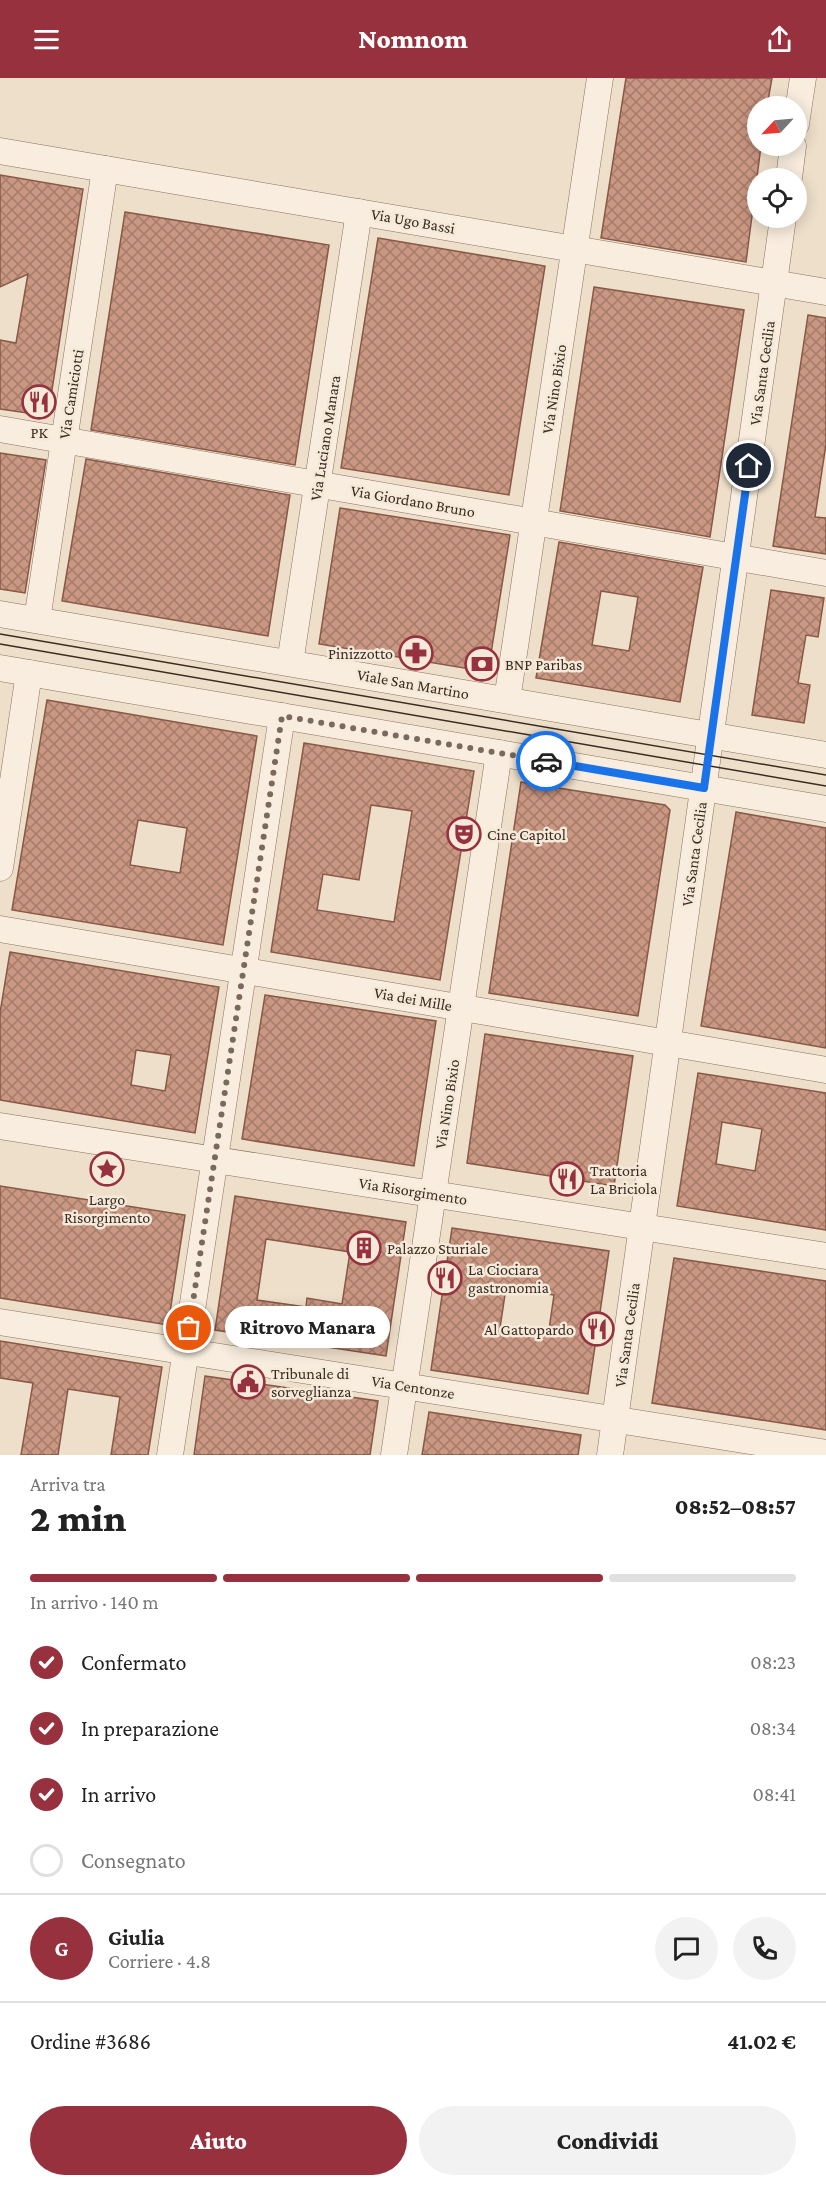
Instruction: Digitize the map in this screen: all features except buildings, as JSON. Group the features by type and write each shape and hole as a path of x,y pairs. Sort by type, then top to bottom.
{"street":[{"name":"Via Nino Bixio","path":"507,700 600,78"},
{"path":"800,96 803,78"},
{"name":"Via Ugo Bassi","path":"0,151 826,292"},
{"name":"Via Camiciotti","path":"37,620 105,169"},
{"name":"Via Luciano Manara","path":"290,663 359,212"},
{"name":"Via Santa Cecilia","path":"610,1455 782,228"},
{"name":"Via Giordano Bruno","path":"0,429 826,573"},
{"name":"Viale San Martino","path":"0,614 826,755"},
{"path":"0,668 826,809"},
{"path":"0,868 29,673"},
{"path":"170,1455 282,716"},
{"name":"Via Nino Bixio","path":"394,1455 499,753"},
{"name":"Via dei Mille","path":"0,929 826,1070"},
{"name":"Via Risorgimento","path":"0,1126 826,1256"},
{"name":"Via Centonze","path":"0,1322 826,1453"}],"tram line":[{"path":"0,634 826,775"},
{"path":"0,644 826,786"}],"way so far":[{"path":"189,1328 282,716 546,761"}],"place":[{"name":"PK","path":"39,402"},
{"name":"Pinizzotto","path":"416,653"},
{"name":"BNP Paribas","path":"482,664"},
{"name":"Cine Capitol","path":"464,834"},
{"name":"Largo Risorgimento","path":"107,1169"},
{"name":"Trattoria La Briciola","path":"567,1179"},
{"name":"Palazzo Sturiale","path":"364,1248"},
{"name":"La Ciociara gastronomia","path":"445,1278"},
{"name":"Ritrovo Manara","path":"189,1328"},
{"name":"Al Gattopardo","path":"597,1329"},
{"name":"Tribunale di sorveglianza","path":"248,1382"}],"route":[{"path":"546,761 704,788 749,466"}]}
